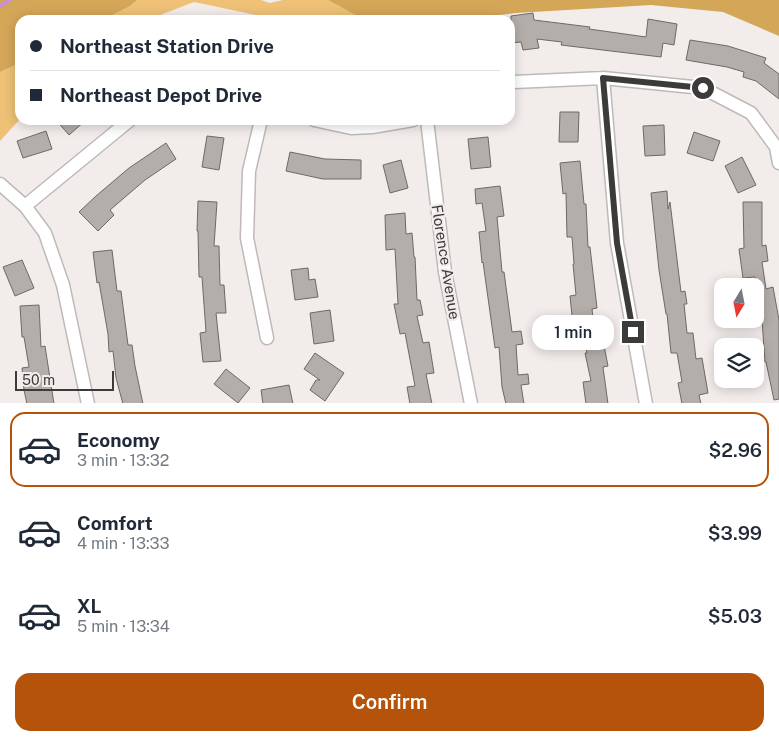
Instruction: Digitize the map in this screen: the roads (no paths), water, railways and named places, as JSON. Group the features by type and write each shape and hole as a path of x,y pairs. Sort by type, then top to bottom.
{"street":[{"path":"515,82 603,78 703,88 751,113 776,147 779,163"},
{"path":"603,78 617,243 646,403"},
{"path":"25,206 124,125"},
{"path":"260,125 249,171 247,238 267,338"},
{"path":"338,125 352,128 383,125"},
{"name":"Florence Avenue","path":"428,125 445,272 471,403"},
{"path":"0,184 25,206 45,233 63,285 88,403"}],"waterway":[{"path":"0,6 10,0"}]}
